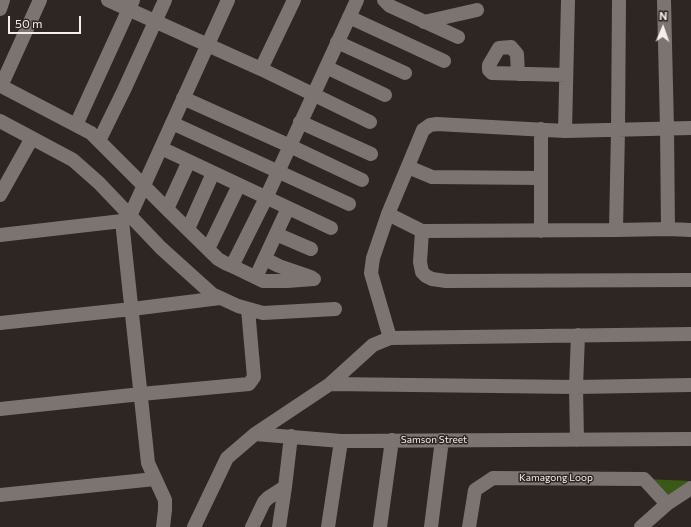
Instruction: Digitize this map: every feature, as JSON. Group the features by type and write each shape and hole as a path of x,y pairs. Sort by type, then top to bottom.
{"street":[{"path":"0,9 3,0"},
{"path":"40,0 1,86 91,133 167,209 225,264 263,280 287,281 314,279 265,259"},
{"path":"108,0 131,5 155,22 261,69 370,122"},
{"path":"99,141 165,0"},
{"path":"163,527 165,500 148,463 132,309 126,218 144,186 228,0"},
{"path":"261,69 294,0"},
{"path":"232,266 266,198 357,0"},
{"path":"384,0 390,6 458,36"},
{"path":"565,130 568,0"},
{"path":"616,230 619,0"},
{"path":"664,0 668,229"},
{"path":"76,125 131,5"},
{"path":"424,22 477,10"},
{"path":"349,17 444,61"},
{"path":"337,42 405,73"},
{"path":"326,67 385,95"},
{"path":"518,74 566,75"},
{"path":"183,98 362,180"},
{"path":"0,121 73,160 99,183 126,218"},
{"path":"300,122 371,154"},
{"path":"172,123 349,204"},
{"path":"390,338 371,273 373,258 388,214 423,130 430,125 437,124 565,130 691,128"},
{"path":"541,129 541,231"},
{"path":"0,195 32,138"},
{"path":"160,148 331,228"},
{"path":"167,209 189,162"},
{"path":"408,166 432,177 541,178"},
{"path":"188,229 213,173"},
{"path":"208,248 239,185"},
{"path":"256,277 288,208"},
{"path":"388,214 422,231 691,230"},
{"path":"0,235 126,218 135,220 161,248 212,294 238,306 264,313 335,309"},
{"path":"422,231 420,262 422,272 432,279 446,281 691,280"},
{"path":"276,234 311,249"},
{"path":"0,323 220,298"},
{"path":"0,409 249,384 254,377 248,309"},
{"path":"194,527 227,458 255,434 330,384 373,345 390,338 691,334"},
{"path":"577,440 576,387 578,336"},
{"path":"330,384 576,387 691,385"},
{"name":"Samson Street","path":"255,434 341,441 691,439"},
{"path":"279,527 291,436"},
{"path":"380,527 392,440"},
{"path":"431,527 442,440"},
{"path":"328,527 341,441"},
{"name":"Kamagong Loop","path":"468,527 475,490 493,478 644,479 667,504"},
{"path":"0,495 155,479"},
{"path":"252,527 264,502 285,487"},
{"path":"640,527 667,504 691,488"}],"green space":[{"path":"644,479 691,481 667,504"}]}
